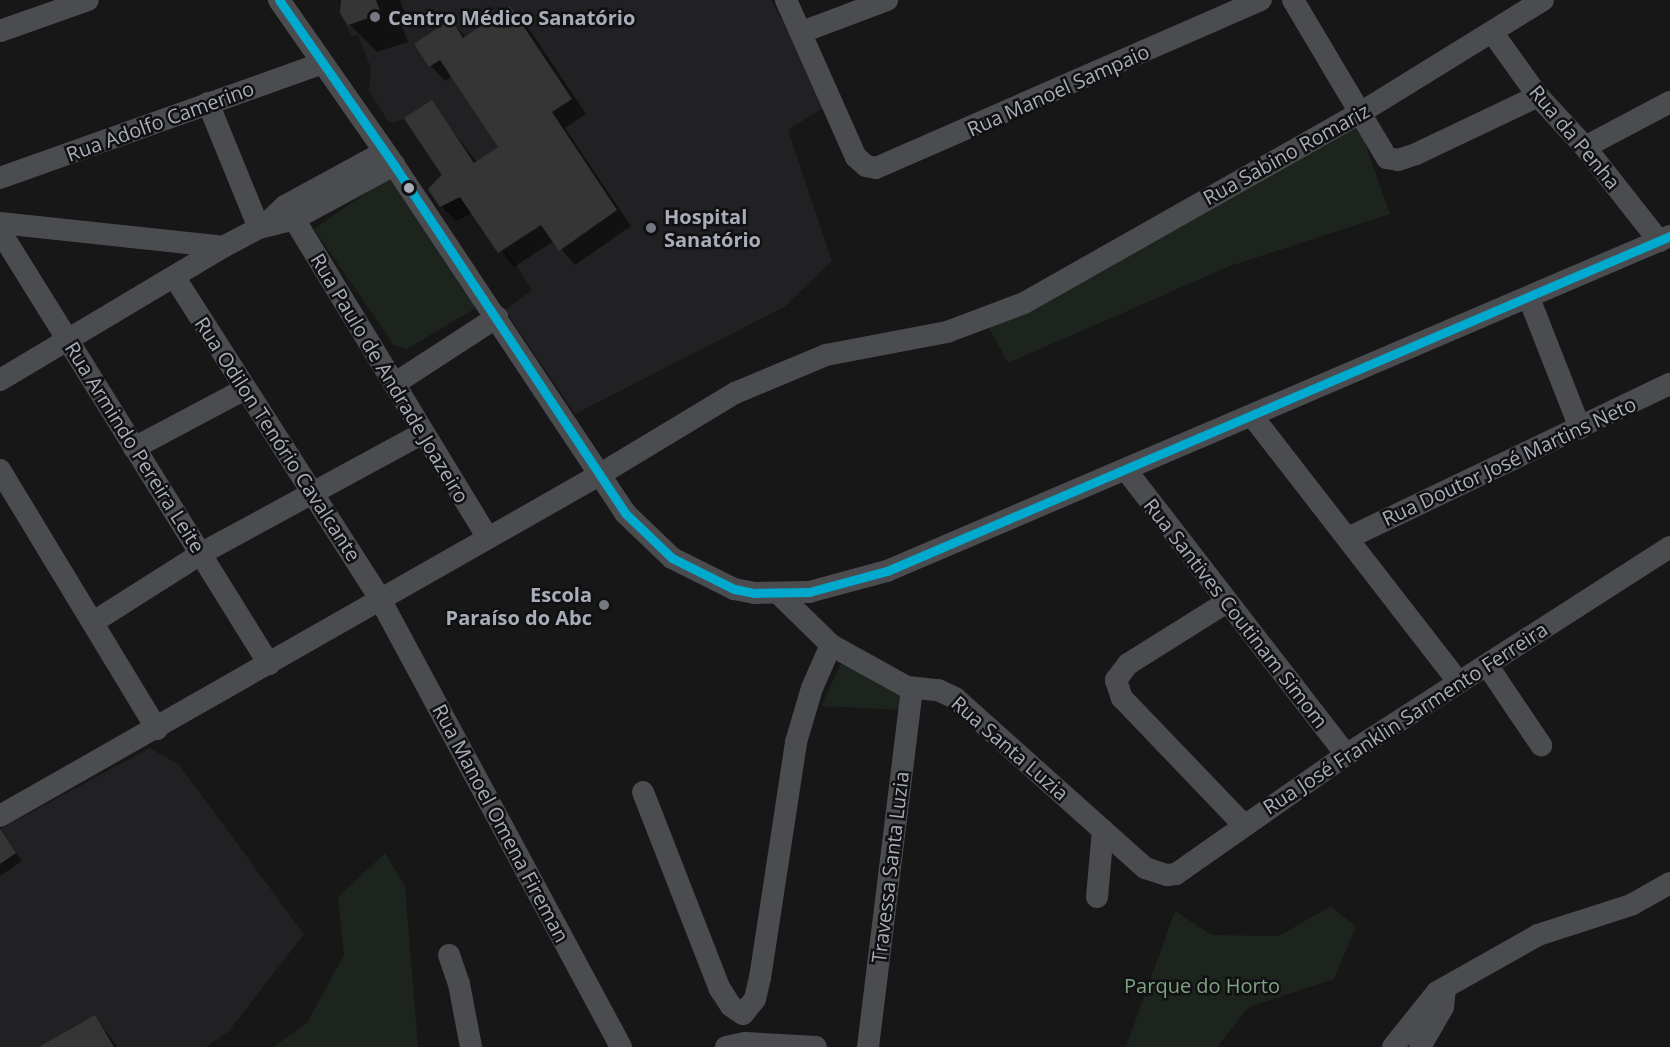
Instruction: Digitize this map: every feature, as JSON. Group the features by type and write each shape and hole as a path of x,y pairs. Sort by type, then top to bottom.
{"street":[{"path":"0,31 88,0"},
{"path":"279,0 320,64 389,158 497,317 599,475 633,522 672,558 735,589 780,595 826,589 861,579 1253,417 1665,239"},
{"path":"786,0 802,32 887,0"},
{"name":"Rua Manoel Sampaio","path":"802,32 856,157 866,166 892,163 1261,0"},
{"path":"1293,0 1387,158 1398,160 1538,96"},
{"name":"Rua Sabino Romariz","path":"0,816 157,729 487,536 599,475 735,393 770,376 843,350 975,324 1024,303 1360,113 1543,0"},
{"name":"Rua da Penha","path":"1492,32 1538,96 1665,239"},
{"name":"Rua Adolfo Camerino","path":"0,178 320,64"},
{"path":"1585,147 1670,102"},
{"path":"208,104 259,228"},
{"path":"259,228 294,219 389,158"},
{"path":"0,380 68,342 223,247 259,228 285,206 389,158"},
{"name":"Rua Paulo de Andrade Joazeiro","path":"294,219 487,536"},
{"path":"0,223 223,247"},
{"name":"Rua Armindo Pereira Leite","path":"0,231 269,664"},
{"name":"Rua Odilon Tenório Cavalcante","path":"175,278 245,389 315,493 380,599"},
{"path":"1528,298 1580,428"},
{"path":"394,384 497,317"},
{"name":"Rua Doutor José Martins Neto","path":"1348,538 1670,384"},
{"path":"134,448 245,389"},
{"path":"1253,417 1459,683"},
{"path":"95,621 202,553 423,433"},
{"path":"0,470 95,621 157,729"},
{"name":"Rua Santives Coutinam Simom","path":"1126,470 1346,755"},
{"name":"Rua José Franklin Sarmento Ferreira","path":"1140,864 1156,873 1176,874 1243,824 1346,755 1670,547"},
{"name":"Rua Santa Luzia","path":"780,595 831,645 912,688 938,690 955,698 1140,864"},
{"name":"Rua Manoel Omena Fireman","path":"380,599 621,1047"},
{"path":"1227,602 1128,664 1116,680 1122,698 1243,824"},
{"path":"816,1047 736,1045 743,1014 755,999 760,978 796,742 814,682 831,645"},
{"path":"1487,665 1541,745"},
{"name":"Travessa Santa Luzia","path":"868,1047 912,688"},
{"path":"644,792 720,989 731,1006 743,1014"},
{"path":"1097,897 1103,830"},
{"path":"1393,1047 1431,996 1539,935 1631,905 1670,883"},
{"path":"449,956 459,984 471,1047"},
{"path":"1420,1047 1443,1007 1445,989"}],"shaded area":[{"name":"Hospital Sanatório","path":"339,0 771,0 828,105 788,130 832,261 784,307 575,414 505,310 532,290 506,249 498,253 460,197 440,207 428,189 441,174 404,119 394,123 388,121 369,91 371,68 358,35 352,36 341,16"},
{"path":"150,748 179,765 304,934 229,1031 206,1047 0,1047 0,829"}],"green space":[{"path":"1356,118 1390,214 1230,266 1008,363 989,328"},
{"path":"396,172 484,303 407,349 394,345 314,229"},
{"path":"845,655 911,695 906,710 821,706"},
{"path":"385,853 405,886 418,1047 273,1047 307,1023 344,955 338,897"},
{"name":"Parque do Horto","path":"1331,906 1356,927 1334,979 1249,1007 1217,1047 1126,1047 1175,911 1211,935 1279,936"}],"building":[{"name":"Centro Médico Sanatório","path":"341,0 376,0 381,14 348,25 340,13"},
{"path":"510,6 572,99 552,112 617,210 559,251 541,225 498,253 460,197 440,207 428,189 442,175 404,118 432,100 474,163 498,147 440,60 429,67 414,44 451,19 463,38"},
{"path":"0,829 16,853 0,864"},
{"path":"95,1015 114,1047 38,1047 67,1031"}],"transit line":[{"path":"279,0 394,165 625,513 672,558 734,589 754,593 809,592 887,571 1670,236"}],"place":[{"name":"Centro Médico Sanatório","path":"375,17"},
{"name":"Hospital Sanatório","path":"651,228"},
{"name":"Escola Paraíso do Abc","path":"604,605"}]}
